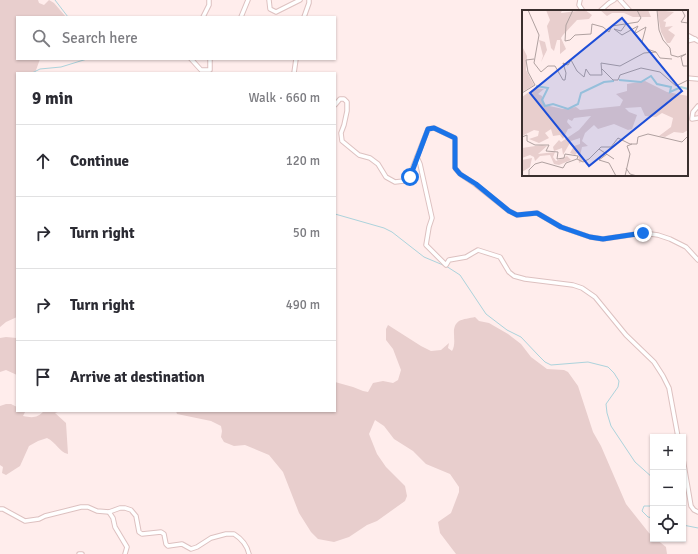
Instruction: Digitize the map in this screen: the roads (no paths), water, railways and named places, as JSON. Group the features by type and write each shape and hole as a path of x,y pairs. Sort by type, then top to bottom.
{"street":[{"path":"204,16 209,5 209,0"},
{"path":"241,16 248,0"},
{"path":"269,0 270,9 276,12 300,0"},
{"path":"304,16 309,0"},
{"path":"580,0 580,5 582,10"},
{"path":"601,10 614,0"},
{"path":"620,0 629,10"},
{"path":"688,36 697,40"},
{"path":"192,60 202,70 210,70 210,60"},
{"path":"294,72 296,60"},
{"path":"688,78 698,79"},
{"path":"336,103 340,99 344,99 347,102 347,111 341,133 342,141 359,155 370,158 378,164 386,176 395,182 404,181 410,177 428,129 434,128 455,138 455,168 460,174 476,184 509,211 517,215 537,213 561,227 590,237 603,239 643,233 658,235 686,247 698,260"},
{"path":"698,106 693,112 692,119 698,118"},
{"path":"417,157 420,164 432,218 426,245 446,265 449,260 466,256 478,250 500,258 509,272 514,276 525,279 573,285 582,288 595,297 626,335 654,362 663,376 669,388 677,434"},
{"path":"685,470 691,506 698,512"},
{"path":"0,509 3,509 25,521 40,519 45,516 81,507 88,507 97,511 109,512 120,508 125,508 131,510 136,516 139,532 142,534 161,532 164,534 166,544 168,546 182,544 192,549 215,537 234,534 245,543 249,554"},
{"path":"109,512 113,518 115,527 127,546 126,554"}],"waterway":[{"path":"55,0 67,16"},
{"path":"34,72 40,69 61,67 84,60"},
{"path":"336,214 384,228 392,232 424,257 443,265"},
{"path":"446,266 460,275 486,314 507,330 521,337 545,362 551,365 588,362 608,367 614,373 619,381 618,387 606,404 611,426 635,462 650,475"},
{"path":"650,506 644,506 642,511 650,517"},
{"path":"686,526 698,528"}]}
